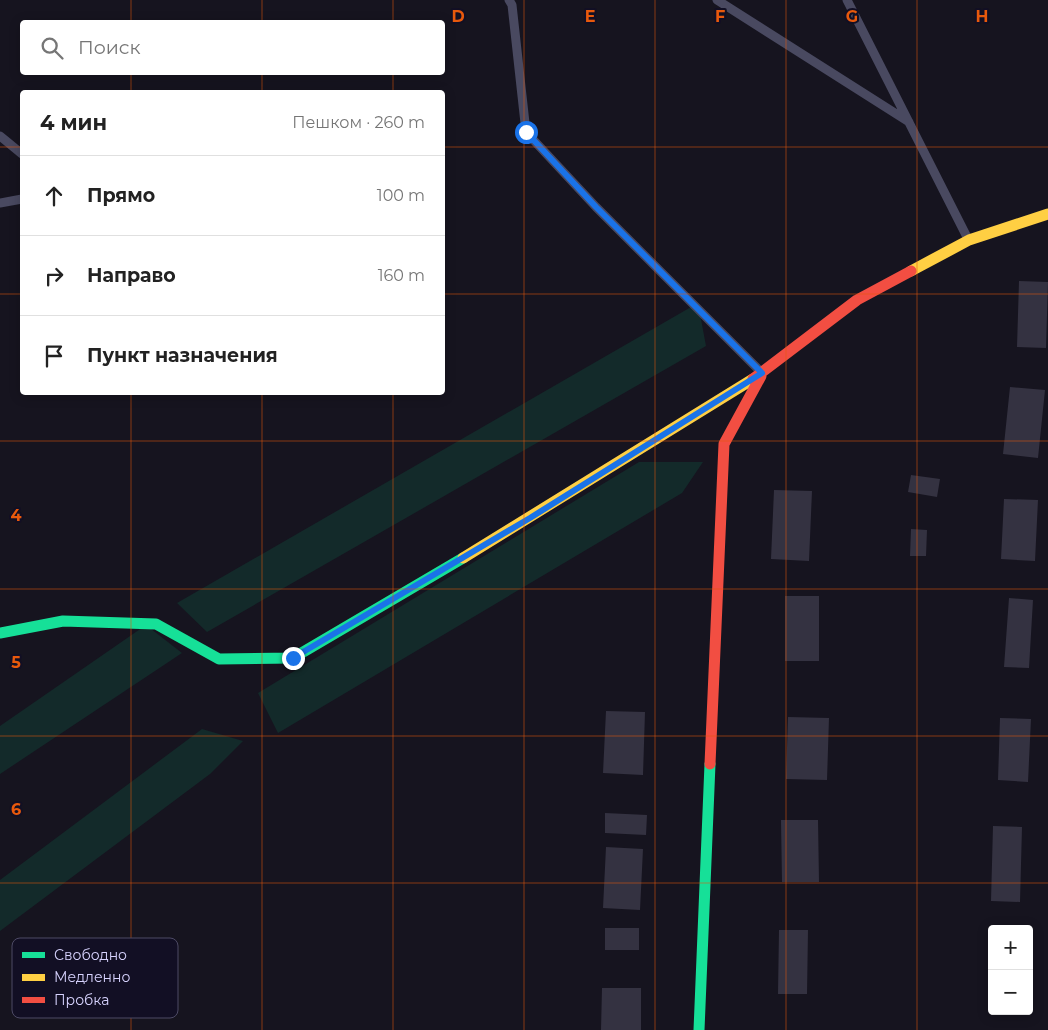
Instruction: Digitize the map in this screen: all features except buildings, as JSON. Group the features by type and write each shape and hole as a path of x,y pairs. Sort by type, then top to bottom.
{"street":[{"path":"0,633 63,621 156,624 219,659 293,658 530,518 762,373 857,300 969,240 1048,214"},
{"path":"699,1030 724,444 762,373"}],"lane":[{"path":"509,0 512,5 526,132 596,207 762,373"},
{"path":"717,0 910,123"},
{"path":"847,0 969,240"},
{"path":"0,136 20,152"},
{"path":"0,203 20,200"}],"green space":[{"path":"698,303 706,346 207,632 177,603"},
{"path":"639,462 703,462 682,493 278,733 258,693"},
{"path":"146,625 182,653 0,774 0,726"},
{"path":"202,729 243,741 210,774 0,931 0,880"}],"traffic: fast":[{"path":"0,633 63,621 156,624 219,659 293,658 463,558"},
{"path":"699,1030 710,764"}],"traffic: slow":[{"path":"911,271 969,240 1048,214"},
{"path":"463,558 753,379"}],"traffic: jam":[{"path":"753,379 857,300 911,271"},
{"path":"710,764 724,444 761,376"}],"route":[{"path":"293,658 530,518 762,373 596,207 526,132"}]}
